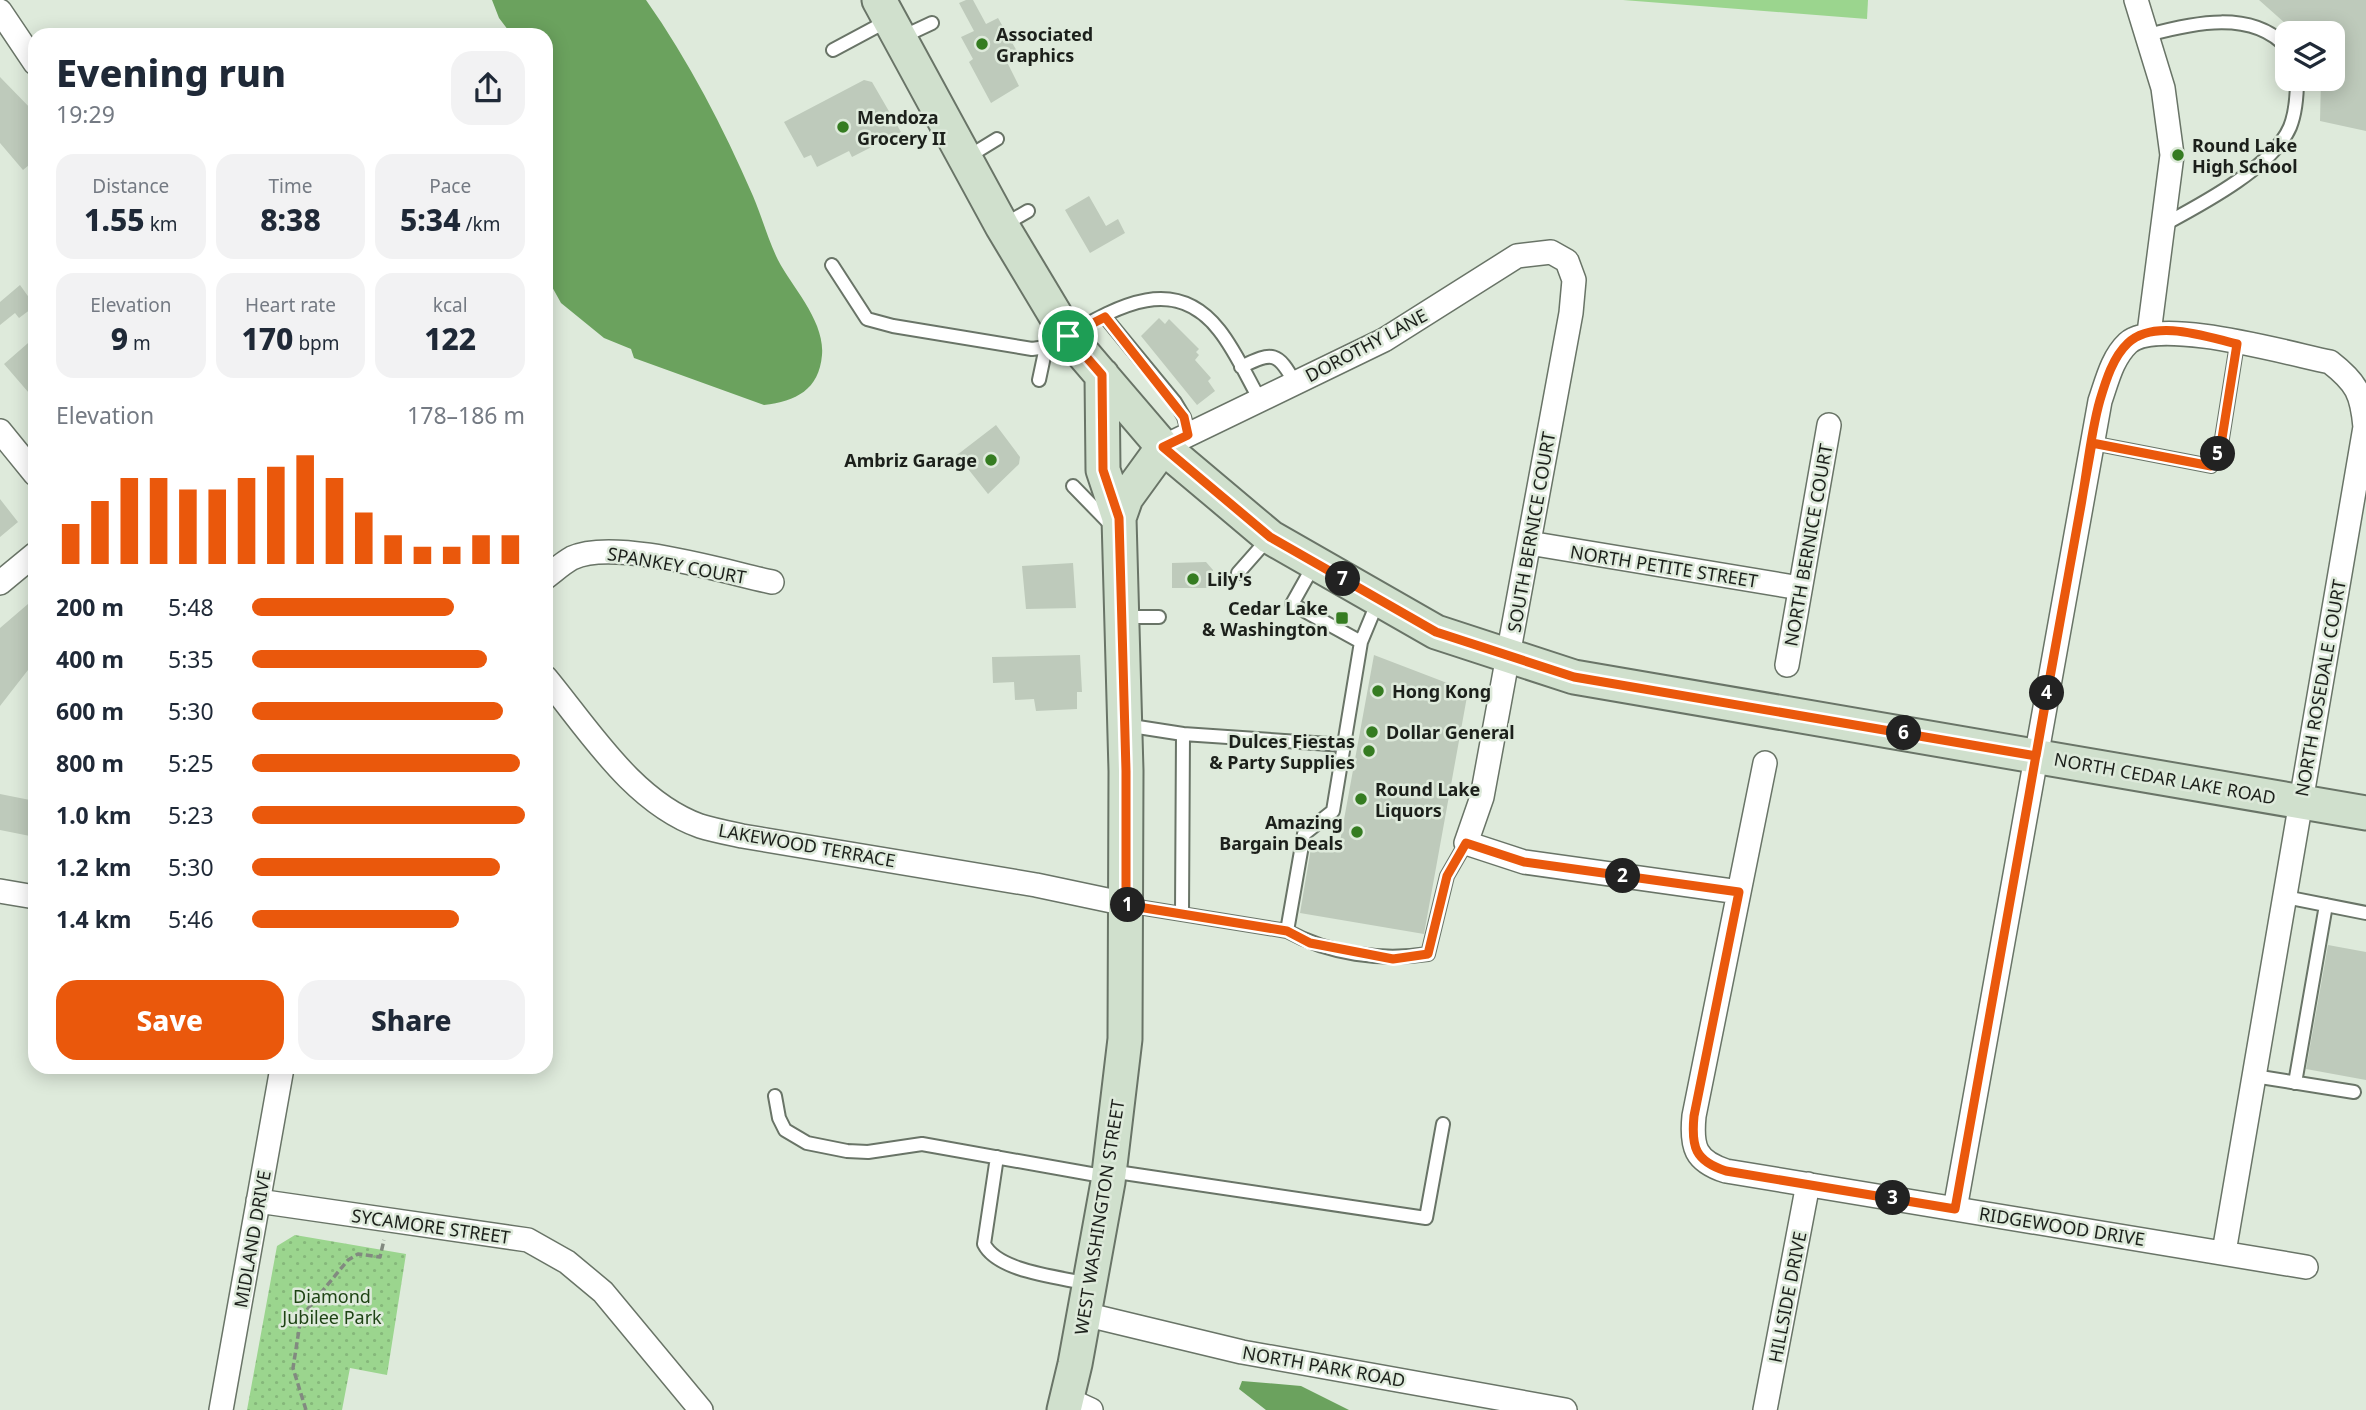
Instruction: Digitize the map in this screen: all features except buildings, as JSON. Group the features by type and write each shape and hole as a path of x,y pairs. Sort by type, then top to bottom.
{"main road":[{"name":"NORTH CEDAR LAKE ROAD","path":"890,19 966,158 1015,219 1057,342 1102,375 1176,441 1270,537 1436,632 1574,677 2366,813"},
{"path":"1102,375 1103,470 1119,526"},
{"name":"WEST WASHINGTON STREET","path":"1074,1406 1087,1299 1109,1174 1125,1039 1125,725 1119,526 1126,498 1176,441"}],"street":[{"path":"1955,1209 2100,401 2114,361 2130,341 2149,333 2172,155 2163,88 2136,0"},
{"path":"0,11 28,53"},
{"name":"DOROTHY LANE","path":"1176,441 1384,340 1517,256 1551,252 1567,261"},
{"name":"SOUTH BERNICE COURT","path":"1466,843 1482,797 1571,313 1574,280 1567,261"},
{"name":"NORTH ROSEDALE COURT","path":"2149,333 2178,331 2330,362 2348,376 2362,399 2365,427 2224,1252"},
{"name":"NORTH BERNICE COURT","path":"1787,664 1829,425"},
{"path":"0,431 28,465"},
{"name":"NORTH PETITE STREET","path":"1528,543 1800,589"},
{"name":"SPANKEY COURT","path":"553,572 572,558 601,551 642,555 772,582"},
{"path":"0,583 28,560"},
{"name":"LAKEWOOD TERRACE","path":"553,686 621,769 660,805 698,825 742,836 1036,885 1126,905"},
{"path":"1466,843 1524,862 1739,892 1765,763"},
{"path":"0,891 28,896"},
{"name":"RIDGEWOOD DRIVE","path":"1739,892 1694,1116 1692,1138 1698,1154 1709,1165 1726,1171 2306,1267"},
{"name":"MIDLAND DRIVE","path":"222,1410 281,1074"},
{"name":"HILLSIDE DRIVE","path":"1765,1410 1808,1185"},
{"name":"SYCAMORE STREET","path":"258,1201 528,1240 567,1262 603,1292 701,1410"},
{"name":"NORTH PARK ROAD","path":"1087,1299 1242,1352 1565,1410"}],"lane":[{"path":"833,50 890,19 932,23"},
{"path":"2148,35 2186,26 2226,22 2269,32 2275,37"},
{"path":"2163,225 2226,189 2270,153 2290,129 2296,91"},
{"path":"966,158 997,139"},
{"path":"832,265 866,319 1032,349 1057,342 1150,298 1175,298 1201,311 1220,331 1260,400"},
{"path":"1105,317 1175,402 1184,417 1176,441"},
{"path":"1039,380 1057,342"},
{"path":"2092,443 2211,466 2220,451 2237,344"},
{"path":"1241,368 1259,358 1277,357 1283,361 1296,383"},
{"path":"1073,486 1119,526"},
{"path":"1238,573 1270,537"},
{"path":"1315,563 1292,604 1361,642"},
{"path":"1287,931 1304,834 1333,811 1361,642 1379,599"},
{"path":"1122,617 1159,617"},
{"path":"1125,725 1183,734 1344,745"},
{"path":"1182,913 1183,734"},
{"path":"1126,905 1287,931 1310,943 1393,959 1428,954 1447,876 1466,843"},
{"path":"2285,897 2366,913"},
{"path":"2295,1083 2326,905"},
{"path":"2254,1076 2354,1092"},
{"path":"775,1096 779,1118 785,1130 807,1143 847,1151 868,1152 922,1144 1109,1174 1426,1218 1443,1124"},
{"path":"997,1157 984,1244 989,1253 1001,1263 1087,1299"}],"path":[{"path":"306,1410 293,1368 301,1317 348,1260 358,1254 380,1257 387,1220"}],"green space":[{"path":"1623,0 1868,0 1867,19"},
{"name":"Diamond Jubilee Park","path":"295,1235 406,1254 387,1375 350,1368 342,1410 247,1410 277,1246"}],"shaded area":[{"path":"492,0 646,0 704,95 742,170 778,260 813,317 822,342 822,355 816,377 804,392 796,397 764,405 634,358 631,349 604,338 561,303 553,289 553,28 507,28 499,18"},
{"path":"1242,1381 1301,1386 1349,1410 1266,1410 1239,1389"}],"place":[{"name":"Associated Graphics","path":"982,44"},
{"name":"Mendoza Grocery II","path":"843,127"},
{"name":"Round Lake High School","path":"2178,155"},
{"name":"Ambriz Garage","path":"991,460"},
{"name":"Lily's","path":"1193,579"},
{"name":"Cedar Lake & Washington","path":"1342,618"},
{"name":"Hong Kong","path":"1378,691"},
{"name":"Dollar General","path":"1372,732"},
{"name":"Dulces Fiestas & Party Supplies","path":"1369,751"},
{"name":"Round Lake Liquors","path":"1361,799"},
{"name":"Amazing Bargain Deals","path":"1357,832"}],"route":[{"path":"1068,336 1102,375 1103,470 1119,518 1126,771 1126,905 1287,931 1310,943 1393,959 1428,954 1447,876 1466,843 1524,862 1739,892 1694,1116 1692,1138 1698,1154 1709,1165 1726,1171 1955,1209 2036,756 2040,732 2092,443 2100,401 2114,361 2130,341 2149,333 2178,331 2237,344 2220,451 2211,466 2092,443 2036,756 1574,677 1436,632 1270,537 1163,447 1188,435 1184,417 1175,402 1105,317 1068,336"}]}
